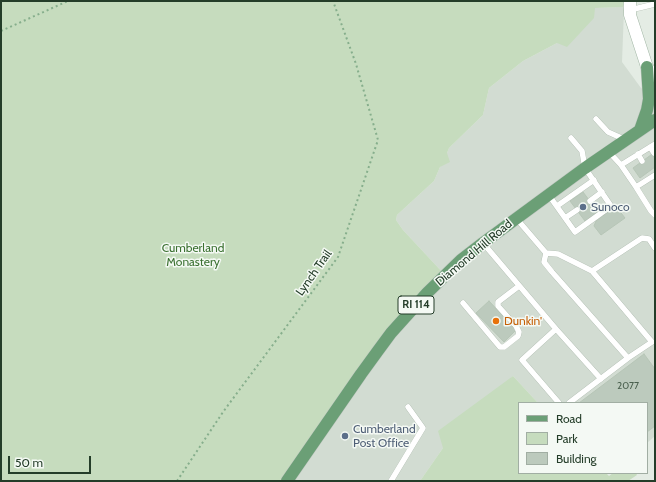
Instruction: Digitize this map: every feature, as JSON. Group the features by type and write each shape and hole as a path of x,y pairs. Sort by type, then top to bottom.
{"main road":[{"path":"630,5 630,15 647,67 649,99 640,130"},
{"path":"647,67 655,77"},
{"name":"Diamond Hill Road","path":"287,481 361,374 391,334 431,289 461,260 482,243 548,194 655,120"}],"lane":[{"path":"630,5 655,4"},
{"path":"596,119 608,132 626,140"},
{"path":"548,194 575,232 611,206 585,168 582,151 571,138"},
{"path":"621,165 652,146 654,153"},
{"path":"609,152 621,165 650,211 655,215"},
{"path":"638,154 642,161"},
{"path":"636,188 652,174"},
{"path":"557,206 594,180"},
{"path":"590,201 602,192"},
{"path":"565,218 577,210"},
{"path":"516,218 546,253 558,254 592,271 654,342 628,358 570,402"},
{"path":"592,271 642,238 649,239 655,248"},
{"path":"482,243 518,286 601,379"},
{"path":"546,253 544,262 628,358"},
{"path":"463,303 500,347 504,347 518,336 519,332 516,326 498,306 498,302 518,286"},
{"path":"556,329 522,360 558,402"},
{"path":"390,481 423,428 408,407"}],"path":[{"path":"1,31 68,1"},
{"name":"Lynch Trail","path":"177,481 228,406 338,257 378,140 356,64 333,1"}],"shaded area":[{"path":"623,7 622,62 641,88 655,97 655,436 648,442 648,402 537,402 513,376 443,448 420,481 283,481 360,369 445,275 403,230 396,220 397,215 434,181 449,148 483,115 489,88 523,61 557,43 595,8"}],"green space":[{"name":"Cumberland Monastery","path":"1,1 624,1 623,7 595,8 594,18 567,47 557,43 523,61 489,88 483,115 449,148 447,153 450,162 440,167 434,181 397,215 396,220 403,230 445,275 403,317 283,481 1,481"},
{"path":"513,376 537,402 518,402 518,474 607,474 609,476 612,474 637,475 628,481 420,481 443,448 438,431"}],"building":[{"path":"655,152 655,167 640,178 633,168"},
{"path":"583,192 598,212 585,221 570,201"},
{"path":"612,209 618,209 625,218 601,235 594,226 596,221"},
{"name":"Dunkin'","path":"489,301 516,330 504,342 476,313"},
{"path":"644,354 655,369 655,426 648,431 648,402 580,402"}],"place":[{"name":"Sunoco","path":"583,207"},
{"name":"Dunkin'","path":"496,321"},
{"name":"Cumberland Post Office","path":"345,436"}]}
